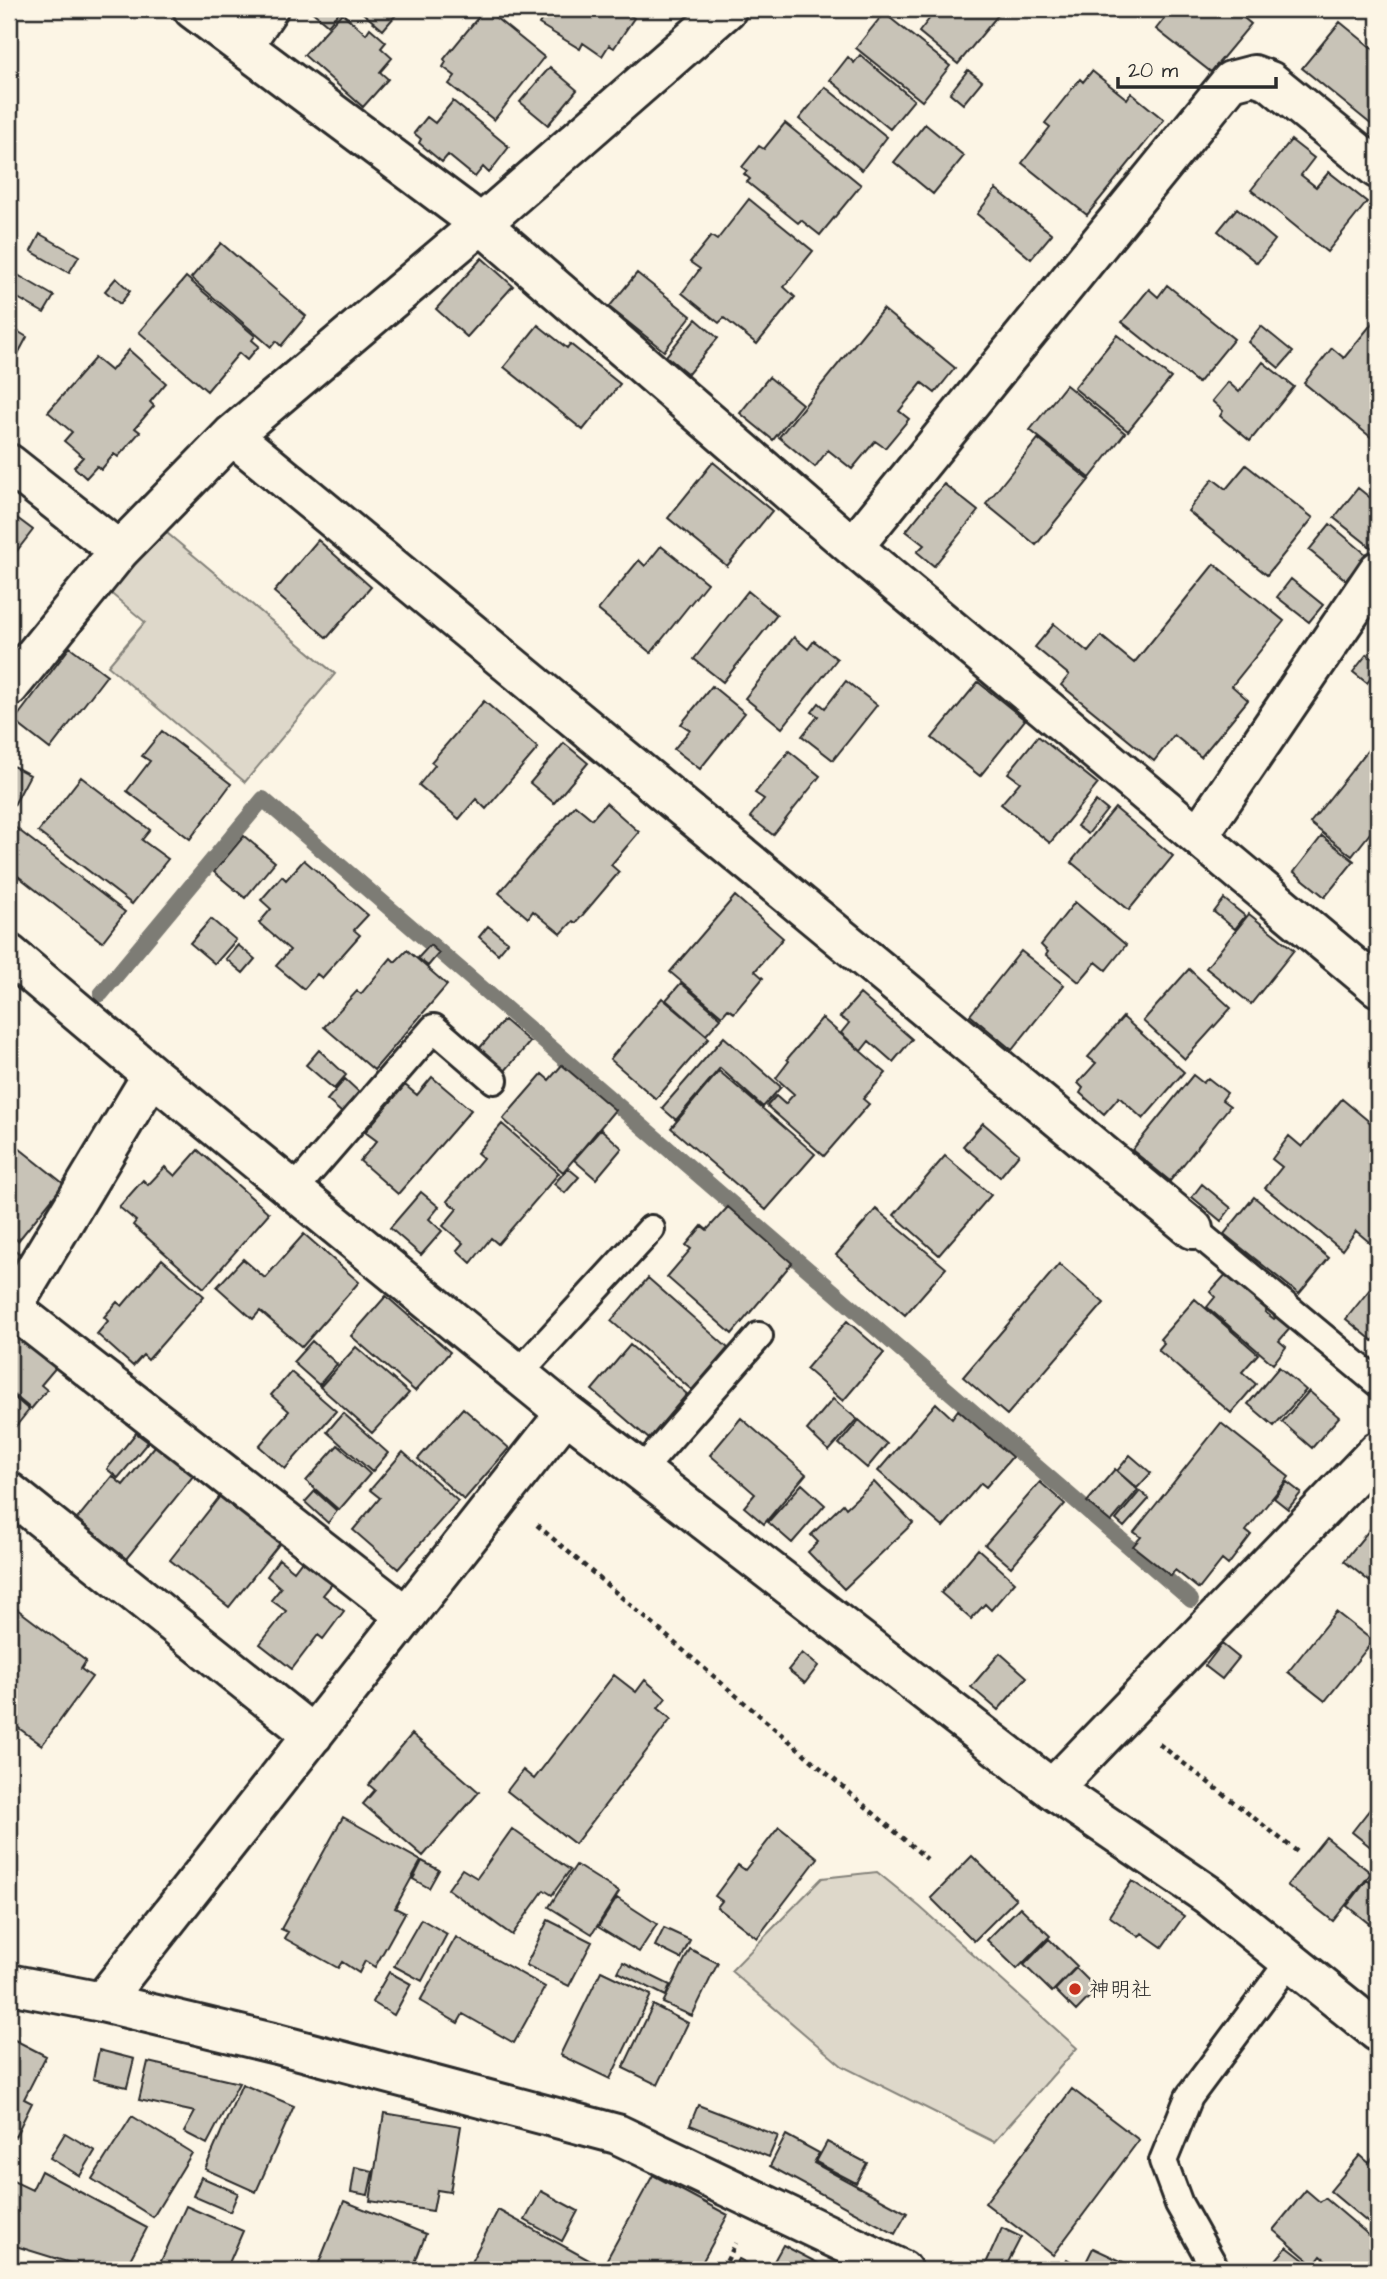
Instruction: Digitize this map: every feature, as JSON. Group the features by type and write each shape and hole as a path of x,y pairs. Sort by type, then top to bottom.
{"street":[{"path":"193,9 481,224 853,547 1378,987"},
{"path":"243,46 268,9"},
{"path":"9,687 119,551 232,435 481,224 727,9"},
{"path":"853,547 1231,81 1254,75 1270,81 1378,169"},
{"path":"232,435 1193,1229"},
{"path":"9,464 119,551"},
{"path":"1198,835 1378,571"},
{"path":"9,954 152,1075 565,1413 1052,1789 1208,1895 1378,2032"},
{"path":"152,1075 12,1308 406,1616"},
{"path":"102,2002 565,1413"},
{"path":"1052,1789 1378,1451"},
{"path":"9,1492 313,1735"},
{"path":"9,1984 102,2002 277,2044 617,2134 902,2270"}],"lane":[{"path":"293,1191 433,1028 494,1080"},
{"path":"518,1374 652,1228"},
{"path":"1193,1229 1378,1382"},
{"path":"641,1471 759,1336"},
{"path":"1216,2270 1179,2204 1163,2161 1189,2097 1290,1961"}],"path":[{"path":"501,1495 927,1859"},
{"path":"1123,1716 1299,1853"}],"shaded area":[{"path":"161,528 335,674 245,782 108,666 145,622 108,591"},
{"path":"877,1872 920,1907 1077,2048 994,2142 842,2066 731,1971 822,1878"}],"building":[{"path":"309,9 340,9 341,10 328,25"},
{"path":"358,9 401,9 383,30"},
{"path":"485,9 544,57 494,120 449,84 455,76 443,67 446,62 444,59"},
{"path":"548,9 619,9 634,18 614,48 609,45 602,56 583,43 580,49 539,24"},
{"path":"937,9 1003,9 958,64 919,32"},
{"path":"1172,9 1233,9 1251,24 1211,72 1156,29"},
{"path":"342,13 366,34 370,28 386,42 381,48 392,58 380,72 388,79 363,107 304,55"},
{"path":"884,13 950,66 922,101 856,48"},
{"path":"1340,22 1378,53 1378,130 1302,68"},
{"path":"860,55 914,100 890,129 830,80 848,57 854,63"},
{"path":"550,67 577,90 548,125 520,102"},
{"path":"968,70 982,81 963,104 950,93"},
{"path":"1092,71 1127,99 1131,93 1164,120 1087,215 1022,163 1050,127 1045,123 1080,79 1083,82"},
{"path":"825,87 887,137 862,170 799,119"},
{"path":"453,101 509,147 489,173 483,167 475,177 448,155 442,162 419,143 421,139 414,133 427,117 435,123"},
{"path":"785,123 861,185 820,235 801,220 798,223 747,182 750,179 744,174 747,171 742,167 759,146 764,149"},
{"path":"925,124 964,156 933,194 894,162"},
{"path":"1291,140 1314,158 1301,175 1316,187 1329,172 1367,202 1327,252 1251,190"},
{"path":"996,189 1052,234 1031,259 977,214"},
{"path":"749,199 813,251 784,287 795,297 757,344 724,318 719,323 682,293 700,269 690,262 711,236 717,240"},
{"path":"1237,208 1275,240 1257,263 1218,231"},
{"path":"40,234 79,256 69,273 31,251"},
{"path":"221,243 306,316 281,346 276,341 271,347 191,278"},
{"path":"482,258 513,286 467,337 436,309"},
{"path":"637,273 691,316 664,351 609,307"},
{"path":"16,274 54,296 44,313 9,293 9,286"},
{"path":"186,277 255,336 252,340 259,346 247,360 239,353 207,391 139,332"},
{"path":"116,278 130,291 120,304 105,291"},
{"path":"1167,285 1234,339 1198,383 1122,322 1149,289 1158,297"},
{"path":"883,309 955,368 935,393 922,383 899,411 909,419 885,448 875,441 852,469 828,450 815,467 779,437"},
{"path":"1378,316 1378,443 1304,383 1332,348 1344,358"},
{"path":"696,319 718,338 688,374 666,356"},
{"path":"538,325 567,348 570,344 620,384 583,430 504,367"},
{"path":"9,326 27,337 12,365 9,363"},
{"path":"1261,326 1293,352 1279,368 1248,342"},
{"path":"1117,335 1171,378 1128,431 1074,388"},
{"path":"129,350 166,383 150,402 154,406 135,428 140,432 118,457 114,454 101,470 97,466 86,478 74,467 83,457 64,441 72,432 48,412 95,358 111,371"},
{"path":"1263,362 1294,387 1250,441 1220,416 1223,411 1212,401 1228,382 1239,392"},
{"path":"769,377 802,404 773,440 740,413"},
{"path":"1066,385 1125,433 1090,478 1030,430"},
{"path":"1038,439 1089,480 1036,545 986,504"},
{"path":"713,462 772,511 727,566 668,518"},
{"path":"1246,465 1313,518 1267,575 1188,511 1213,479 1226,489"},
{"path":"944,484 978,511 934,566 917,552 924,545 906,531"},
{"path":"1358,488 1378,504 1378,541 1372,548 1334,518"},
{"path":"9,512 33,530 9,561"},
{"path":"1330,524 1367,555 1346,580 1309,550"},
{"path":"318,540 371,587 327,638 274,592"},
{"path":"661,546 707,583 651,653 598,610 639,560 645,566"},
{"path":"1214,564 1284,621 1232,686 1248,700 1201,757 1174,735 1154,761 1061,685 1069,675 1035,647 1054,624 1088,652 1101,636 1134,663"},
{"path":"1291,579 1323,605 1309,622 1277,597"},
{"path":"748,591 777,615 723,682 694,659"},
{"path":"794,637 808,649 814,641 837,659 782,728 745,698"},
{"path":"70,647 107,675 50,749 14,721"},
{"path":"1367,654 1378,663 1378,669 1367,683 1353,672"},
{"path":"846,681 877,705 833,760 802,736 818,716 812,712 819,703 825,708"},
{"path":"978,682 1025,720 980,776 932,738"},
{"path":"712,686 745,713 700,769 674,749 690,730 681,724"},
{"path":"484,701 538,748 486,809 476,799 459,819 419,785 435,765 431,762"},
{"path":"162,731 231,784 190,839 127,791 150,761 142,756"},
{"path":"1038,736 1098,784 1050,843 1001,804 1020,782 1008,773"},
{"path":"564,743 588,763 554,803 530,783"},
{"path":"1368,750 1378,758 1378,823 1352,856 1310,823"},
{"path":"789,751 820,776 773,835 750,817 764,799 755,793"},
{"path":"9,764 30,775 14,805 9,802"},
{"path":"81,777 150,830 142,840 168,859 132,904 38,832"},
{"path":"1096,801 1107,810 1088,834 1077,826"},
{"path":"606,803 639,832 611,865 619,872 576,923 573,921 561,934 533,911 528,918 499,893 575,805 592,819"},
{"path":"1115,808 1173,856 1129,910 1071,862"},
{"path":"16,828 125,912 102,942 9,869 9,837"},
{"path":"244,836 275,862 245,898 214,872"},
{"path":"1322,836 1354,861 1325,897 1294,872"},
{"path":"304,860 368,915 354,930 360,935 322,978 317,974 304,989 276,966 290,950 259,923 271,909 261,900 282,876 286,880"},
{"path":"735,896 783,938 755,971 763,978 734,1013 728,1009 722,1016 670,972"},
{"path":"1224,899 1245,916 1235,929 1214,912"},
{"path":"1075,902 1126,945 1106,970 1096,962 1079,982 1046,955 1048,952 1041,945"},
{"path":"1249,914 1294,950 1251,1004 1206,968"},
{"path":"211,919 236,940 215,964 190,943"},
{"path":"488,926 508,942 498,954 479,937"},
{"path":"238,945 255,959 243,973 226,959"},
{"path":"430,945 439,953 428,966 418,958"},
{"path":"407,950 447,985 374,1070 324,1027 357,991 361,994 391,958 395,962"},
{"path":"1021,951 1064,985 1012,1050 970,1015"},
{"path":"1189,969 1231,1008 1185,1059 1143,1021"},
{"path":"681,983 721,1018 706,1035 666,1000"},
{"path":"860,994 912,1039 893,1062 869,1041 861,1051 841,1033 849,1023 840,1017"},
{"path":"662,998 709,1038 656,1099 610,1059"},
{"path":"1123,1017 1184,1072 1143,1119 1119,1097 1104,1114 1080,1093 1083,1088 1078,1083 1096,1063 1088,1057"},
{"path":"822,1018 886,1073 863,1099 869,1104 824,1156 767,1106 776,1096 785,1104 794,1094 776,1078 789,1061 787,1059"},
{"path":"504,1020 530,1042 504,1072 478,1050"},
{"path":"724,1037 781,1087 763,1107 720,1068 676,1120 662,1108"},
{"path":"319,1050 346,1075 334,1089 306,1065"},
{"path":"562,1065 615,1110 563,1172 503,1119 542,1074 549,1080"},
{"path":"719,1071 815,1154 766,1210 671,1128"},
{"path":"1193,1075 1203,1083 1208,1078 1227,1093 1222,1100 1230,1106 1170,1181 1132,1150"},
{"path":"432,1077 471,1110 398,1194 360,1161 377,1141 365,1132 405,1085 417,1095"},
{"path":"345,1079 359,1092 341,1112 327,1100"},
{"path":"1342,1099 1378,1129 1378,1193 1372,1201 1378,1206 1378,1244 1375,1247 1356,1231 1342,1250 1265,1188 1282,1167 1272,1159 1289,1136 1302,1147"},
{"path":"983,1123 1019,1154 1000,1177 963,1146"},
{"path":"502,1124 559,1173 498,1244 491,1238 471,1263 457,1250 463,1243 443,1226 457,1209 447,1201 483,1158 477,1153"},
{"path":"601,1129 622,1148 596,1179 574,1160"},
{"path":"10,1141 64,1184 18,1241 9,1233"},
{"path":"198,1150 269,1213 204,1288 133,1225 136,1221 119,1207 143,1180 148,1185 165,1167 175,1176"},
{"path":"945,1156 991,1195 939,1255 894,1215"},
{"path":"568,1168 579,1177 565,1193 554,1184"},
{"path":"1202,1184 1231,1208 1221,1221 1192,1197"},
{"path":"421,1192 439,1207 429,1219 442,1231 421,1255 390,1228"},
{"path":"1254,1197 1329,1258 1299,1294 1224,1234"},
{"path":"728,1207 792,1263 732,1334 667,1277 691,1249 686,1245 702,1226 707,1230"},
{"path":"876,1209 946,1268 905,1315 836,1255"},
{"path":"304,1234 359,1282 302,1347 260,1311 253,1319 217,1287 243,1259 265,1278"},
{"path":"9,1245 26,1259 9,1280"},
{"path":"162,1259 204,1296 148,1360 143,1355 133,1366 97,1334 108,1321 104,1317 117,1302 122,1306"},
{"path":"1059,1264 1104,1303 1007,1415 963,1377"},
{"path":"1229,1271 1270,1306 1265,1312 1274,1319 1279,1314 1292,1326 1279,1341 1286,1347 1273,1364 1207,1307 1215,1297 1210,1292"},
{"path":"648,1278 728,1348 692,1390 611,1321"},
{"path":"1378,1279 1378,1334 1373,1341 1346,1319"},
{"path":"386,1296 450,1352 415,1391 351,1336"},
{"path":"1195,1299 1258,1354 1242,1372 1256,1384 1231,1413 1158,1350 1164,1343 1160,1339"},
{"path":"847,1321 884,1353 843,1401 806,1369"},
{"path":"9,1329 63,1359 41,1385 47,1390 31,1409 9,1391"},
{"path":"312,1341 337,1364 319,1385 293,1362"},
{"path":"630,1345 687,1394 649,1439 592,1390"},
{"path":"356,1347 409,1393 372,1433 320,1387"},
{"path":"1279,1367 1306,1390 1274,1426 1248,1404"},
{"path":"291,1372 336,1411 285,1469 259,1446 289,1411 271,1395"},
{"path":"1309,1391 1339,1417 1312,1448 1282,1422"},
{"path":"9,1393 29,1410 9,1435"},
{"path":"833,1399 857,1419 829,1451 807,1430"},
{"path":"936,1403 952,1418 958,1410 1012,1457 986,1487 981,1483 943,1527 878,1471"},
{"path":"463,1408 509,1448 464,1500 418,1459"},
{"path":"343,1413 388,1453 372,1472 327,1432"},
{"path":"741,1418 806,1474 764,1524 744,1507 755,1494 710,1455"},
{"path":"859,1420 887,1444 867,1468 839,1444"},
{"path":"1221,1423 1289,1477 1246,1531 1251,1535 1228,1565 1222,1560 1199,1589 1175,1570 1171,1576 1133,1546 1141,1537 1134,1532"},
{"path":"136,1433 148,1442 118,1478 107,1469"},
{"path":"156,1445 194,1475 126,1559 77,1519 112,1476 123,1485"},
{"path":"338,1445 370,1474 339,1510 306,1481"},
{"path":"403,1452 458,1501 398,1569 353,1530 380,1498 370,1490"},
{"path":"1130,1455 1151,1473 1137,1488 1117,1471"},
{"path":"1115,1469 1138,1490 1111,1522 1087,1502"},
{"path":"874,1482 913,1523 844,1589 808,1552 818,1542 811,1535 843,1504 846,1508"},
{"path":"1040,1482 1065,1504 1011,1567 985,1545"},
{"path":"1287,1482 1301,1493 1288,1509 1274,1498"},
{"path":"802,1484 825,1505 792,1543 768,1522"},
{"path":"228,1486 288,1533 229,1607 170,1560"},
{"path":"315,1491 337,1511 328,1523 305,1502"},
{"path":"1140,1491 1149,1499 1124,1527 1116,1520"},
{"path":"1378,1519 1378,1580 1374,1585 1344,1561"},
{"path":"978,1549 1015,1582 991,1610 985,1604 971,1619 941,1593"},
{"path":"307,1554 337,1578 323,1595 344,1611 323,1639 318,1635 292,1669 260,1644 286,1611 271,1600 281,1588 267,1576 279,1559 294,1571"},
{"path":"9,1603 86,1661 81,1669 92,1677 42,1745 9,1721"},
{"path":"1336,1612 1373,1641 1325,1701 1288,1672"},
{"path":"1222,1644 1239,1658 1222,1679 1205,1666"},
{"path":"802,1653 818,1666 805,1683 788,1670"},
{"path":"1000,1653 1027,1677 998,1710 971,1687"},
{"path":"614,1675 636,1692 645,1680 666,1698 658,1708 671,1719 575,1844 507,1791 523,1770 534,1779"},
{"path":"412,1734 479,1792 423,1856 363,1804 375,1790 369,1785"},
{"path":"1378,1799 1378,1853 1352,1832"},
{"path":"343,1817 421,1861 395,1908 405,1913 375,1967 365,1961 359,1973 342,1962 338,1968 284,1938 288,1932 281,1929"},
{"path":"779,1827 818,1858 757,1938 717,1907 722,1901 715,1896 738,1865 745,1870"},
{"path":"512,1829 570,1870 552,1895 544,1890 512,1935 448,1889 462,1869 477,1878"},
{"path":"1326,1837 1371,1873 1333,1921 1287,1885"},
{"path":"972,1856 1016,1899 974,1941 931,1898"},
{"path":"422,1861 439,1870 429,1888 413,1879"},
{"path":"576,1865 619,1892 592,1934 549,1907"},
{"path":"1367,1880 1378,1888 1378,1919 1372,1926 1347,1906"},
{"path":"1132,1881 1184,1916 1162,1947 1142,1933 1139,1937 1109,1916"},
{"path":"617,1898 657,1924 639,1952 598,1927"},
{"path":"1020,1907 1050,1936 1017,1969 987,1940"},
{"path":"421,1919 447,1934 422,1981 394,1966"},
{"path":"548,1920 592,1942 569,1986 526,1965"},
{"path":"664,1928 690,1940 681,1959 655,1946"},
{"path":"456,1937 545,1987 514,2043 463,2014 458,2023 420,2001"},
{"path":"1049,1939 1077,1966 1052,1992 1024,1965"},
{"path":"690,1949 718,1963 692,2016 663,2003"},
{"path":"623,1962 670,1985 666,1996 618,1972"},
{"path":"1076,1968 1097,1989 1076,2011 1055,1990"},
{"path":"601,1971 651,1995 610,2079 560,2055"},
{"path":"389,1972 411,1984 394,2015 372,2002"},
{"path":"653,2005 688,2023 658,2085 623,2068"},
{"path":"9,2037 46,2056 24,2099 32,2103 15,2137 9,2134"},
{"path":"99,2050 134,2059 127,2087 93,2079"},
{"path":"148,2062 239,2083 207,2144 184,2132 195,2112 139,2100"},
{"path":"242,2084 294,2106 256,2192 205,2169"},
{"path":"1072,2089 1139,2140 1053,2255 985,2203"},
{"path":"698,2105 778,2136 769,2157 690,2125"},
{"path":"384,2113 461,2126 450,2192 437,2190 433,2211 370,2201"},
{"path":"132,2116 192,2153 153,2217 92,2179"},
{"path":"65,2133 95,2151 80,2176 50,2158"},
{"path":"786,2135 819,2153 814,2163 907,2213 895,2234 770,2166"},
{"path":"827,2142 867,2163 856,2183 816,2162"},
{"path":"1378,2152 1378,2231 1330,2191 1360,2155 1369,2163"},
{"path":"355,2167 373,2171 368,2195 351,2192"},
{"path":"41,2171 147,2228 126,2267 115,2261 110,2270 93,2270 9,2244 9,2179 32,2190"},
{"path":"653,2175 728,2215 698,2270 601,2270"},
{"path":"201,2177 238,2193 230,2212 193,2196"},
{"path":"1306,2190 1320,2202 1325,2198 1378,2243 1378,2270 1338,2270 1321,2256 1314,2265 1273,2230"},
{"path":"541,2191 578,2211 562,2241 525,2220"},
{"path":"344,2201 426,2234 412,2270 316,2270"},
{"path":"186,2206 243,2231 226,2270 157,2270"},
{"path":"498,2210 598,2265 595,2270 487,2270 471,2262"},
{"path":"1002,2228 1021,2237 1004,2270 983,2270"},
{"path":"783,2245 831,2270 769,2270"},
{"path":"1287,2247 1314,2268 1321,2261 1333,2270 1267,2270"},
{"path":"1093,2248 1140,2270 1061,2270 1067,2259 1083,2268"},
{"path":"739,2259 759,2270 733,2270"}],"waterway":[{"path":"101,994 263,799 1191,1600"}],"place":[{"name":"神明社","path":"1075,1989"}]}
